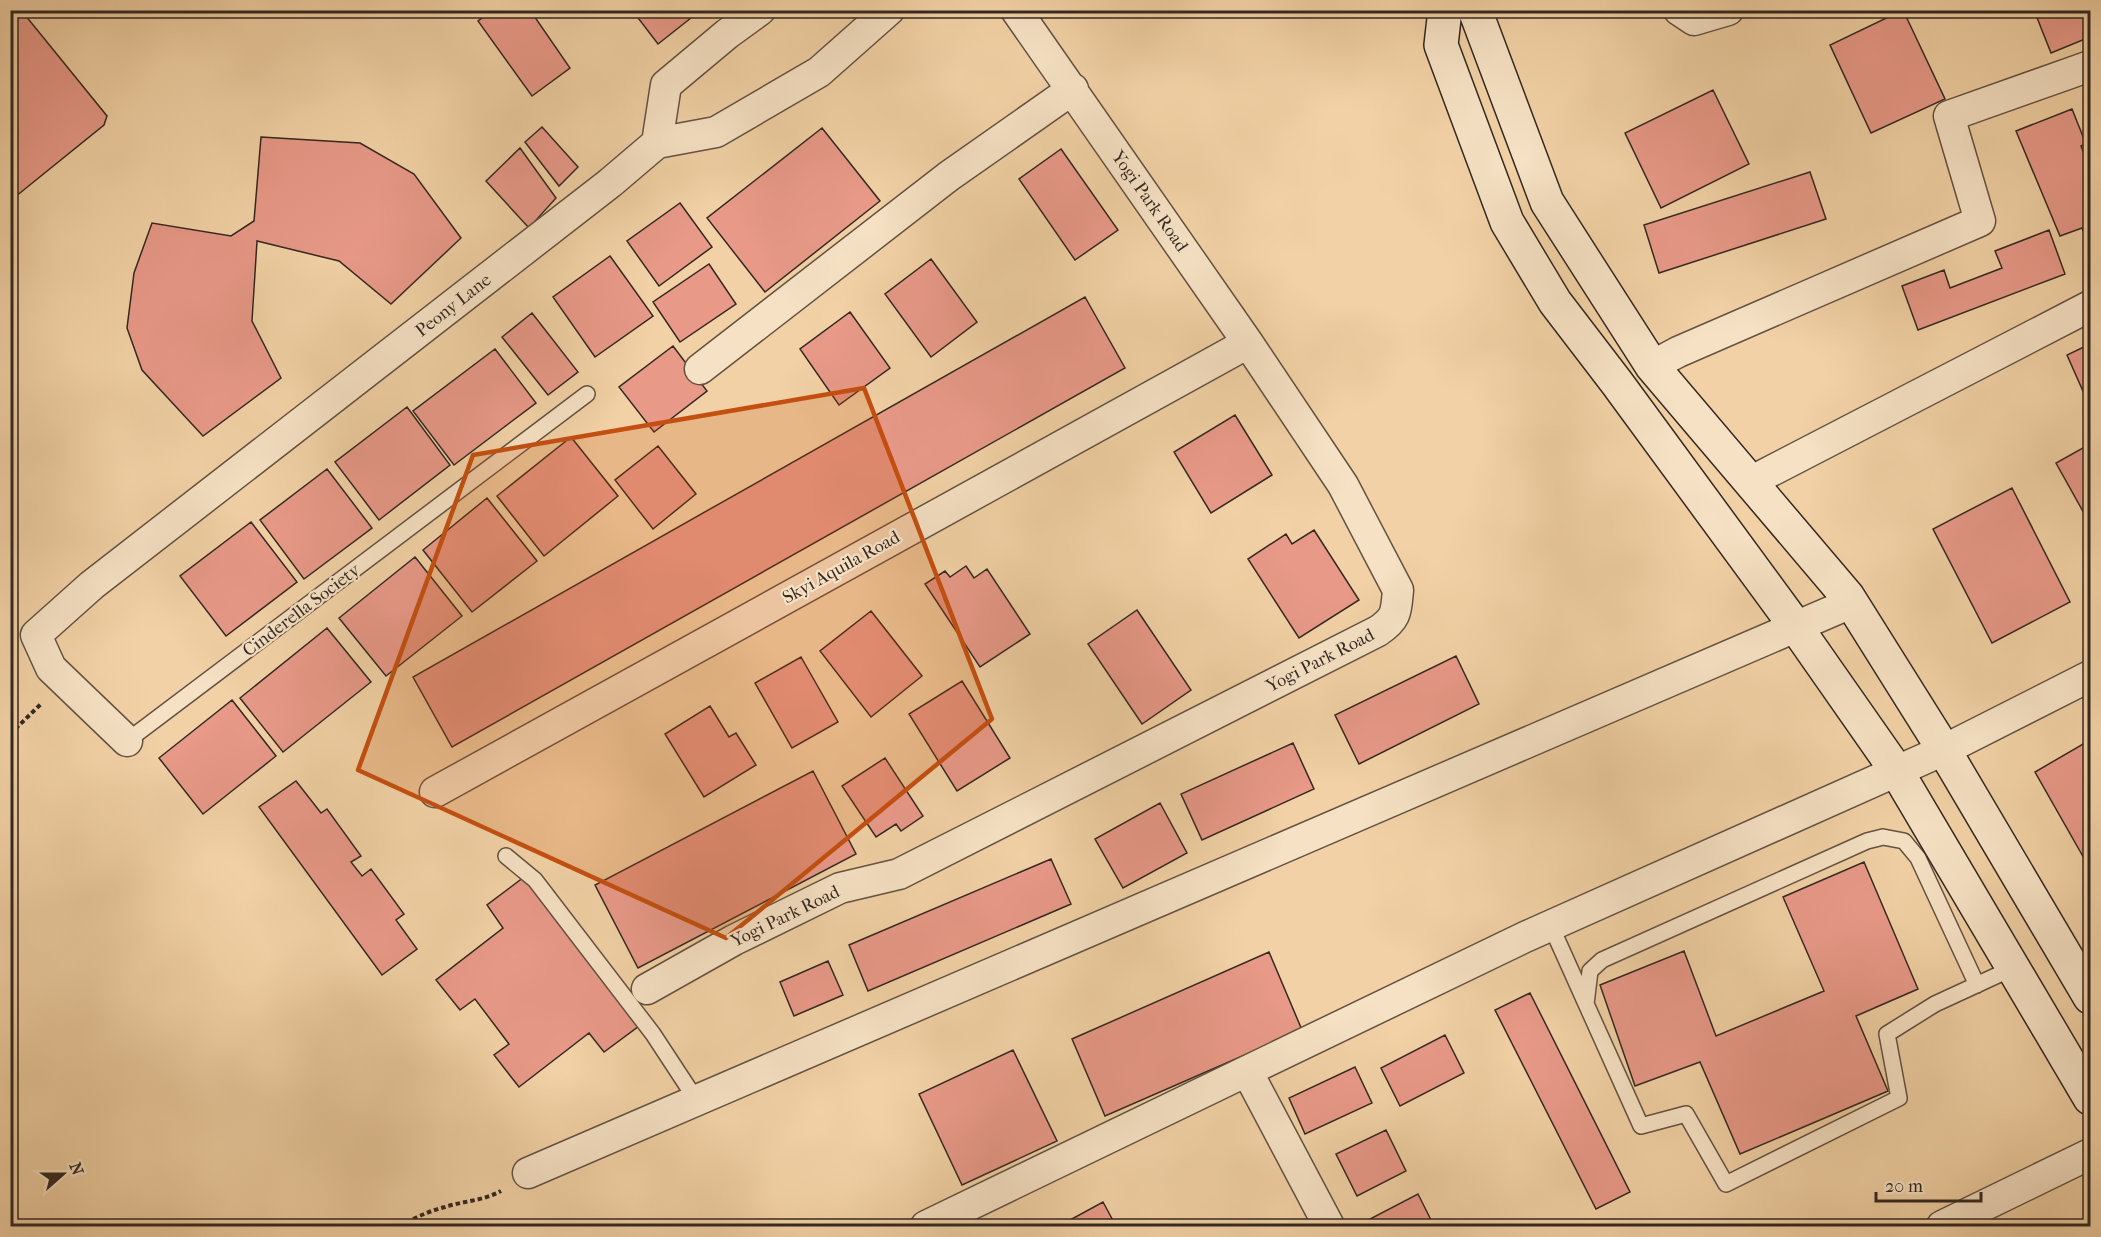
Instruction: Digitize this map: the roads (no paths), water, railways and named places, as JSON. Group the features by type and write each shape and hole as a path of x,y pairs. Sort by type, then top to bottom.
{"street":[{"path":"657,144 666,85 727,34 760,10"},
{"name":"Peony Lane","path":"36,634 92,585 610,183 657,144 716,132 819,72 889,10"},
{"name":"Yogi Park Road","path":"637,994 734,940 840,888 898,874 1378,631 1392,621 1397,607 1398,590 1342,485 1248,344 1016,10"},
{"path":"1445,10 1441,45 1508,222 1556,302 1796,627 1896,770 2091,1098"},
{"path":"1475,10 1547,202 1652,366 1851,603 1944,750 2091,997"},
{"path":"1679,10 1694,20 1728,10"},
{"path":"1652,366 1678,352 1980,221 1949,116 2091,66"},
{"path":"700,369 949,176 1072,89"},
{"path":"1750,482 2091,306"},
{"name":"Skyi Aquila Road","path":"435,792 1248,344"},
{"path":"528,1173 1851,603"},
{"name":"Cinderella Society","path":"36,634 51,668 127,741"},
{"path":"926,1227 1525,937 1944,750 2091,676"},
{"path":"1247,1071 1329,1227"},
{"path":"1942,1227 2091,1154"}],"lane":[{"name":"Cinderella Society","path":"127,741 587,394"},
{"path":"1586,1004 1590,971 1602,960 1867,841 1883,837 1904,841 1918,858 1977,984"},
{"path":"506,856 535,880 637,994 654,1034 697,1101"},
{"path":"1551,926 1641,1126 1686,1114 1726,1184 1899,1098 1887,1034 1935,1004 2013,968"}]}
